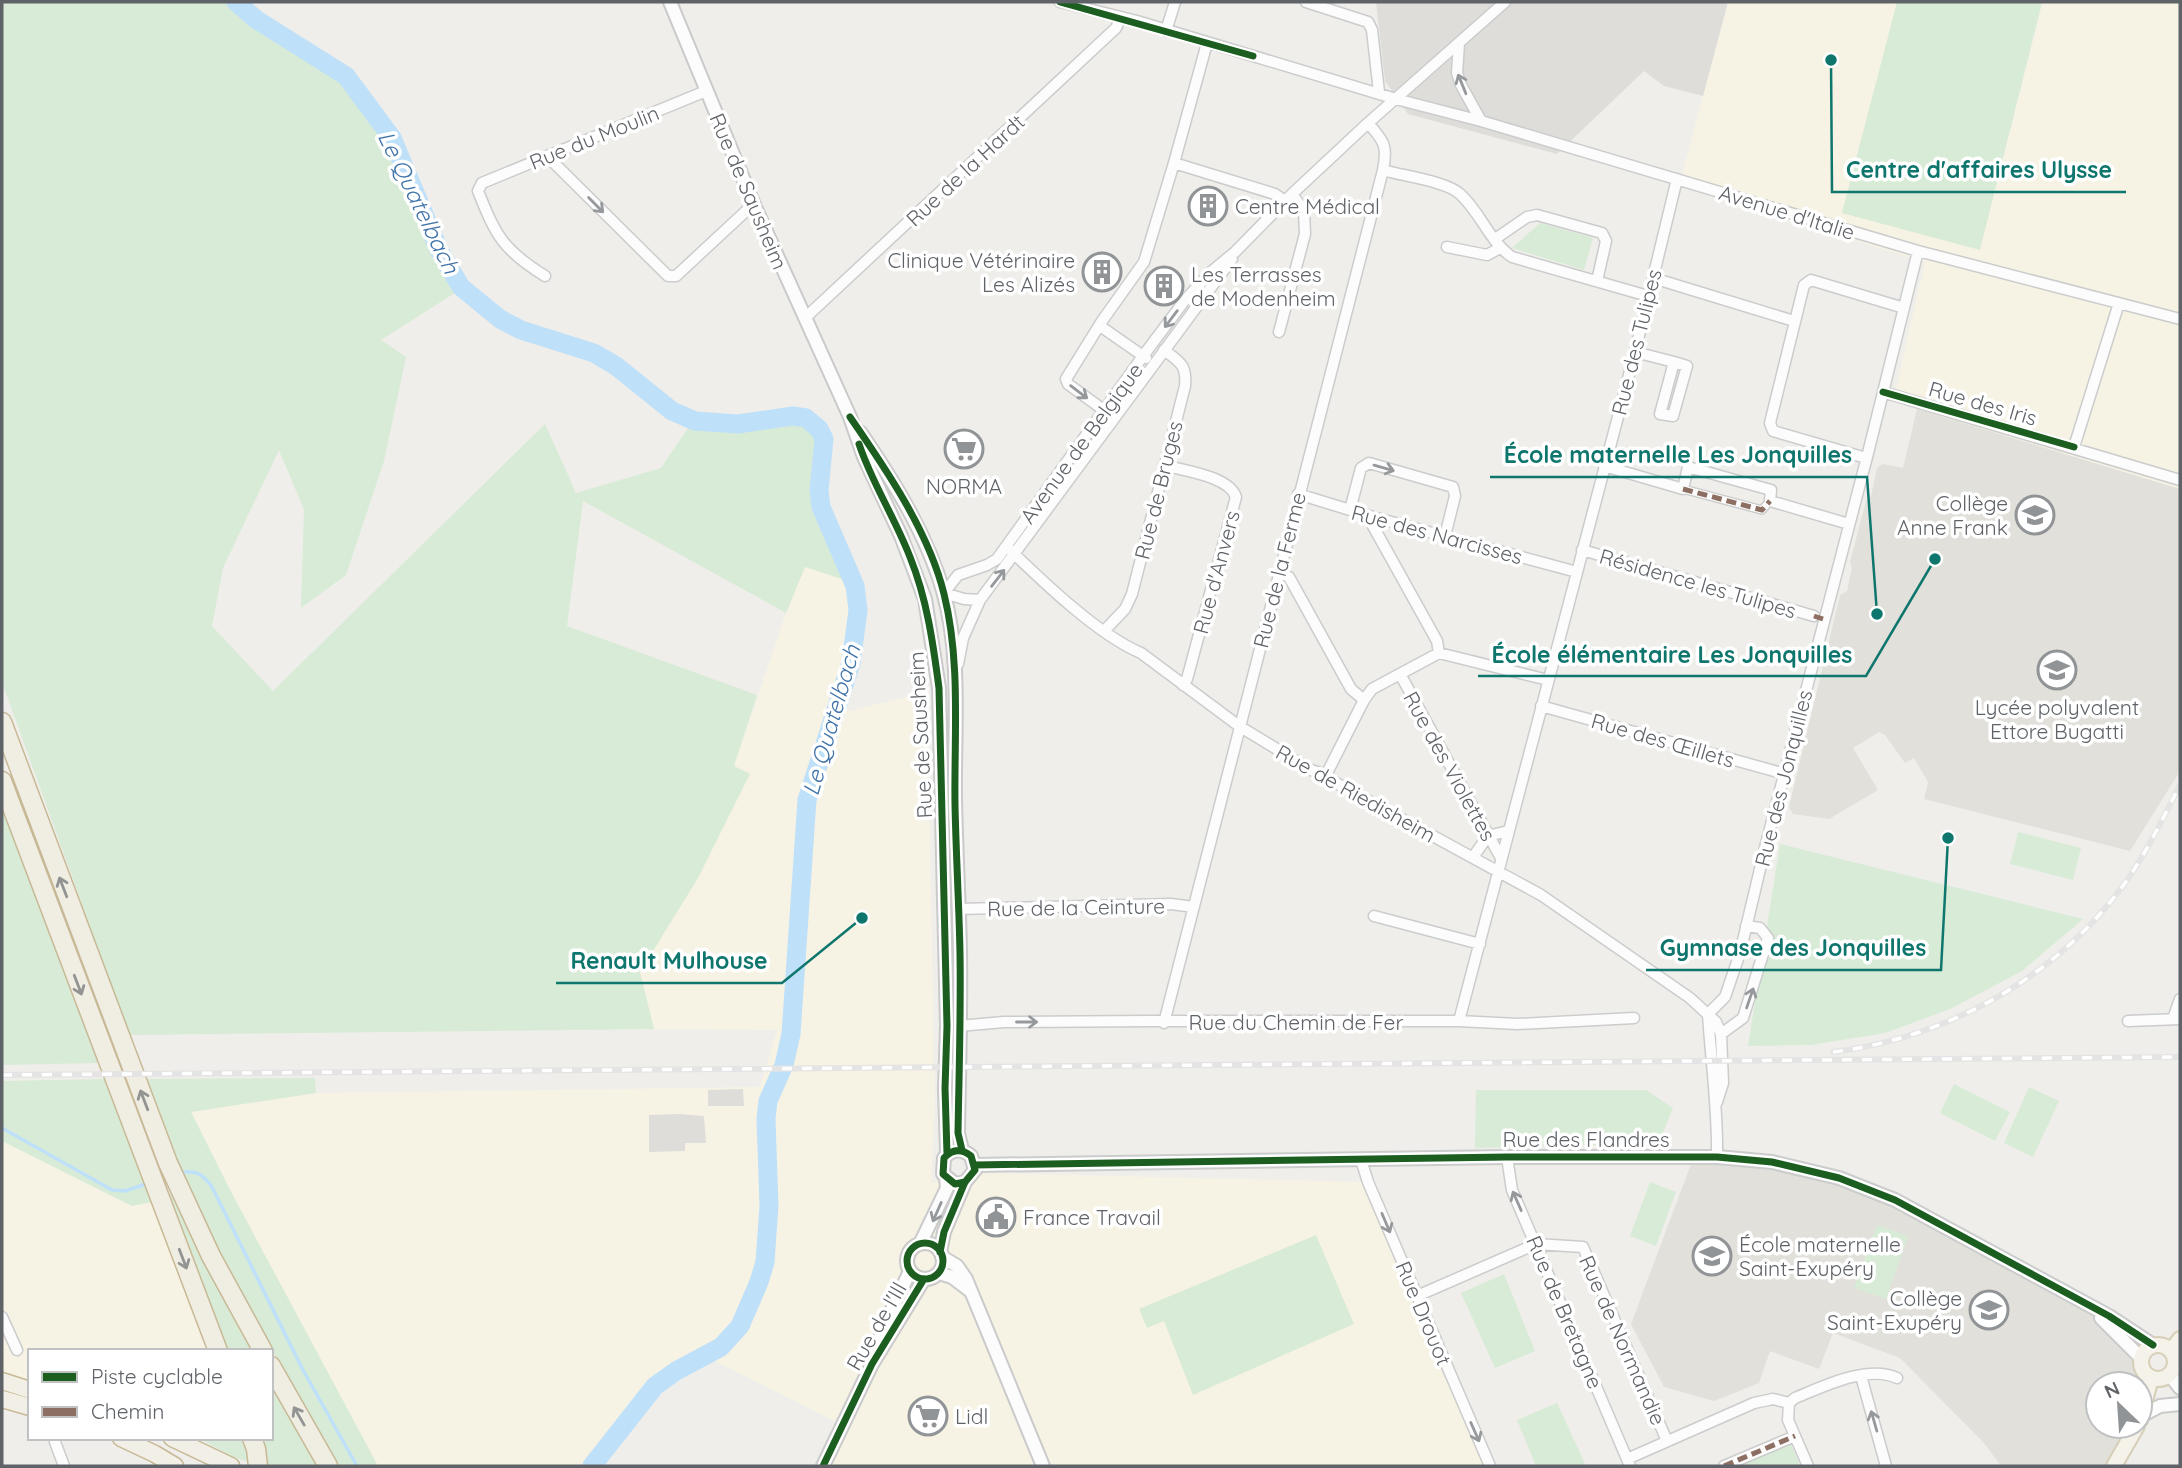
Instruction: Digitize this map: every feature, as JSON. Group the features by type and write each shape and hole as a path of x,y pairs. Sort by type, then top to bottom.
{"highway":[{"path":"2,722 178,1188 211,1256 262,1349"},
{"path":"2,781 217,1349"},
{"path":"273,1370 328,1466"},
{"path":"2,1381 28,1389"},
{"path":"2,1399 28,1406"},
{"path":"125,1440 176,1466"},
{"path":"177,1440 231,1466"},
{"path":"253,1440 257,1466"}],"main road":[{"name":"Rue de Sausheim","path":"670,2 755,207 906,547 925,600 939,688 944,909 958,1133 962,1150"},
{"name":"Rue de Sausheim","path":"850,417 885,470 933,558 944,593 952,643 958,909 953,1026 945,1088 947,1154"},
{"path":"944,909 958,909"},
{"path":"962,1150 971,1156 975,1165 973,1175 965,1182 944,1232 942,1268 934,1276 918,1278 907,1266 908,1255 920,1244 947,1188 941,1169 947,1154 962,1150"},
{"name":"Rue des Flandres","path":"975,1165 1507,1157 1717,1157 1791,1165 1877,1192 1923,1214 2109,1316 2153,1345"},
{"path":"946,1178 955,1184 965,1182"},
{"path":"920,1244 931,1245 962,1273 1044,1466"},
{"name":"Rue de l'Ill","path":"872,1364 884,1327 910,1271"},
{"path":"939,1273 961,1282 969,1291"},
{"name":"Rue de l'Ill","path":"823,1466 872,1364 924,1279"},
{"name":"Rue des Flandres","path":"2087,1306 2141,1358"},
{"path":"2144,1370 2141,1358 2145,1350 2153,1345 2176,1345 2170,1375 2154,1378"},
{"path":"2170,1375 2180,1388"},
{"path":"2154,1410 2160,1406 2180,1404"},
{"path":"2114,1466 2129,1440"}],"street":[{"name":"Avenue d'Italie","path":"1060,2 1481,121 1918,251 2180,319"},
{"path":"1166,30 1175,2"},
{"path":"1306,2 1368,22 1372,30 1379,92"},
{"name":"Avenue de Belgique","path":"944,593 958,575 987,565 997,559 1007,547 1143,356 1185,300 1212,271 1368,123 1505,2"},
{"name":"Rue de la Hardt","path":"804,318 1116,29 1121,18"},
{"path":"1105,411 1068,384 1066,379 1144,262 1207,43"},
{"path":"1459,43 1457,73 1481,121"},
{"name":"Rue du Moulin","path":"545,276 506,249 493,229 478,191 482,183 706,91"},
{"name":"Rue de la Ferme","path":"1164,1023 1387,153 1385,144 1368,123"},
{"path":"549,155 668,276 676,276 746,211 755,207"},
{"path":"1174,163 1289,197 1304,211 1305,234 1279,332"},
{"path":"1383,170 1450,188 1460,194 1497,244 1512,257 1648,296"},
{"name":"Rue des Tulipes","path":"1459,1021 1677,179"},
{"path":"1447,247 1487,255 1527,218 1537,215 1602,233 1606,241 1597,281"},
{"name":"Rue des Jonquilles","path":"1708,1014 1725,997 1729,988 1918,251"},
{"name":"Avenue de Belgique","path":"954,684 962,638 980,600 1016,555 1235,252"},
{"path":"1653,278 1794,321"},
{"path":"1866,458 1773,431 1770,423 1794,321 1804,285 1811,280 1904,308"},
{"path":"2074,447 2119,303"},
{"path":"1100,326 1154,363"},
{"name":"Rue de Bruges","path":"1104,631 1125,610 1132,594 1185,386 1186,371 1178,360 1164,350"},
{"path":"1634,352 1674,362 1687,366 1673,416 1660,414 1674,362"},
{"name":"Rue des Iris","path":"1883,392 2180,480"},
{"path":"1350,510 1361,468 1369,464 1393,470 1452,487 1455,496 1445,537"},
{"name":"Rue d'Anvers","path":"1164,465 1225,482 1236,498 1184,685"},
{"path":"1604,466 1683,489 1762,510 1770,501 1771,490 1688,467 1683,489"},
{"name":"Rue des Narcisses","path":"1298,495 1577,572"},
{"path":"1770,501 1849,524"},
{"path":"1373,517 1373,526 1437,641 1439,653"},
{"name":"Rue de Riedisheim","path":"1007,547 1104,631 1141,653 1239,726 1311,770 1326,775 1336,783 1541,895 1690,998 1716,1022 1721,1034"},
{"name":"Résidence les Tulipes","path":"1582,550 1814,616"},
{"path":"1279,572 1289,577 1351,689 1364,700"},
{"path":"925,600 944,593 980,600"},
{"path":"1326,775 1364,700 1372,690 1439,653 1548,680"},
{"name":"Rue des Violettes","path":"1400,674 1501,858"},
{"name":"Rue des Œillets","path":"1541,706 1785,774"},
{"path":"1473,857 1488,836 1508,831"},
{"name":"Rue de la Ceinture","path":"958,909 1171,904 1194,906"},
{"path":"1374,916 1480,944"},
{"path":"1717,1102 1723,1083 1721,1034 1743,1018 1768,938 1760,928 1746,926"},
{"path":"2128,1021 2176,1019 2180,999"},
{"path":"1708,1014 1713,1087 1717,1102 1717,1157"},
{"name":"Rue du Chemin de Fer","path":"953,1026 1004,1022 1459,1021 1517,1024 1634,1018"},
{"name":"Rue de Bretagne","path":"1507,1157 1510,1183 1628,1462"},
{"name":"Rue Drouot","path":"1361,1160 1490,1466"},
{"name":"Rue de Normandie","path":"1417,1296 1536,1244 1577,1245 1585,1250 1667,1441"},
{"path":"2,1317 17,1350"},
{"path":"1788,1403 1844,1378 1881,1374 1897,1378"},
{"path":"1861,1376 1886,1466"},
{"path":"1628,1462 1667,1441 1754,1403 1773,1399 1788,1403"},
{"path":"1788,1403 1788,1420 1808,1466"},
{"path":"1724,1466 1795,1436"},
{"path":"55,1442 64,1466"}],"shaded area":[{"path":"1376,2 1728,2 1703,96 1664,86 1644,71 1557,154 1408,114 1385,81"},
{"path":"1728,2 1897,2 1842,213 1980,249 2043,2 2180,2 2180,489 1893,401 1925,262 1679,186"},
{"name":"Lycée polyvalent Ettore Bugatti","path":"1917,409 2180,489 2180,771 2130,851 1924,799 1928,782 1914,758 1905,763 1885,735 1879,732 1853,748 1878,790 1829,819 1793,814 1789,807 1840,595 1847,591 1852,568 1850,562 1866,501 1871,496 1877,468 1883,464 1903,468"},
{"path":"805,567 851,582 841,713 927,692 935,1103 931,1183 988,1173 1368,1182 1485,1466 831,1466 848,1428 699,1353 659,1372 616,1424 590,1466 378,1466 191,1112 316,1093 760,1087 777,1030 654,1029 639,972 698,878 749,773 734,766 786,613"},
{"path":"743,1089 744,1106 708,1106 708,1090"},
{"path":"649,1115 704,1116 706,1143 685,1143 685,1151 649,1152"},
{"path":"2,1141 131,1206 152,1202 209,1349 28,1349 28,1382 2,1373"},
{"path":"1694,1156 1717,1157 1859,1185 2087,1306 2141,1358 2144,1370 2084,1370 2084,1440 2129,1440 2114,1466 2001,1466 1984,1443 1900,1358 1833,1333 1819,1369 1770,1351 1759,1383 1714,1401 1664,1387 1631,1324"}],"green space":[{"path":"2,2 229,2 258,27 342,80 388,141 433,250 458,291 381,340 406,357 384,461 346,575 301,608 304,510 279,450 223,568 212,626 273,691 545,424 576,493 661,468 690,425 738,428 801,424 819,441 814,507 851,582 805,567 786,613 583,501 567,626 757,695 734,766 750,774 698,878 640,972 654,1029 129,1035 2,682"},
{"path":"1897,2 2042,2 1980,250 1842,213"},
{"path":"1540,223 1593,238 1584,270 1512,248"},
{"path":"2,806 87,1030 98,1063 2,1065"},
{"path":"2018,832 2081,848 2073,880 2010,864"},
{"path":"1780,844 2083,919 2022,971 1950,1009 1885,1033 1811,1045 1748,1046"},
{"path":"315,1078 316,1093 191,1112 378,1466 337,1466 221,1259 188,1187 147,1079"},
{"path":"105,1079 152,1202 132,1206 2,1141 2,1081"},
{"path":"1954,1084 2010,1112 1995,1141 1940,1113"},
{"path":"2029,1087 2059,1101 2033,1157 2004,1143"},
{"path":"1476,1090 1646,1090 1673,1108 1658,1144 1628,1136 1600,1145 1475,1148"},
{"path":"1650,1182 1676,1192 1656,1246 1630,1236"},
{"path":"172,1193 257,1349 225,1349 167,1195"},
{"path":"1877,1225 1908,1236 1886,1299 1854,1288"},
{"path":"1316,1235 1354,1324 1193,1395 1164,1321 1147,1328 1139,1309"},
{"path":"1504,1274 1535,1351 1495,1368 1461,1293"},
{"path":"273,1379 321,1466 263,1466 259,1440 273,1440"},
{"path":"1557,1403 1586,1466 1536,1466 1517,1420"},
{"path":"202,1440 245,1440 251,1456 250,1461 232,1456"},
{"path":"1790,1442 1800,1466 1736,1466"}],"waterway":[{"name":"Le Quatelbach","path":"236,2 257,20 346,76 392,138 439,250 461,287 500,319 521,330 594,353 616,366 672,411 695,421 738,424 793,416 806,418 819,429 824,439 819,490 821,507 855,586 858,610 851,663 807,800 791,1034 784,1065 768,1101 766,1119 769,1206 765,1262 740,1326 721,1347 676,1371 655,1386 592,1466"},
{"path":"2,1128 112,1190 125,1191 149,1183"},
{"path":"179,1173 198,1174 212,1187 303,1370 357,1466"}],"railway":[{"path":"1833,1052 1918,1033 1997,998 2033,974 2067,947 2125,883 2148,847 2180,785"},
{"path":"2,1075 2180,1057"}],"marked path":[{"path":"1683,489 1762,510 1770,501"},
{"path":"1814,616 1823,619"},
{"path":"1724,1466 1795,1436"}],"cycle path":[{"path":"1060,2 1253,56"},
{"path":"1883,392 2074,447"},
{"path":"850,417 892,480 928,548 944,594 953,646 960,934 958,1133 962,1150"},
{"path":"859,444 916,573 929,621 939,688 947,1026 947,1154"},
{"path":"940,1252 944,1232 965,1182 975,1170 971,1156 953,1151 944,1158 943,1174 955,1184 965,1182"},
{"path":"975,1165 1507,1157 1717,1157 1772,1162 1839,1178 1895,1200 2109,1316 2153,1345"},
{"path":"925,1243 938,1248 943,1261 938,1274 925,1279 912,1274 907,1261 912,1248 925,1243"},
{"path":"823,1466 872,1364 924,1279"}],"place":[{"name":"Centre d'affaires Ulysse","path":"1831,60"},
{"name":"Centre Médical","path":"1208,206"},
{"name":"Clinique Vétérinaire Les Alizés","path":"1102,272"},
{"name":"Les Terrasses de Modenheim","path":"1164,286"},
{"name":"NORMA","path":"964,449"},
{"name":"Collège Anne Frank","path":"2035,515"},
{"name":"École élémentaire Les Jonquilles","path":"1935,559"},
{"name":"École maternelle Les Jonquilles","path":"1877,614"},
{"name":"Lycée polyvalent Ettore Bugatti","path":"2057,670"},
{"name":"Gymnase des Jonquilles","path":"1948,838"},
{"name":"Renault Mulhouse","path":"862,918"},
{"name":"France Travail","path":"996,1217"},
{"name":"École maternelle Saint-Exupéry","path":"1712,1256"},
{"name":"Collège Saint-Exupéry","path":"1989,1310"},
{"name":"Lidl","path":"928,1416"}]}
